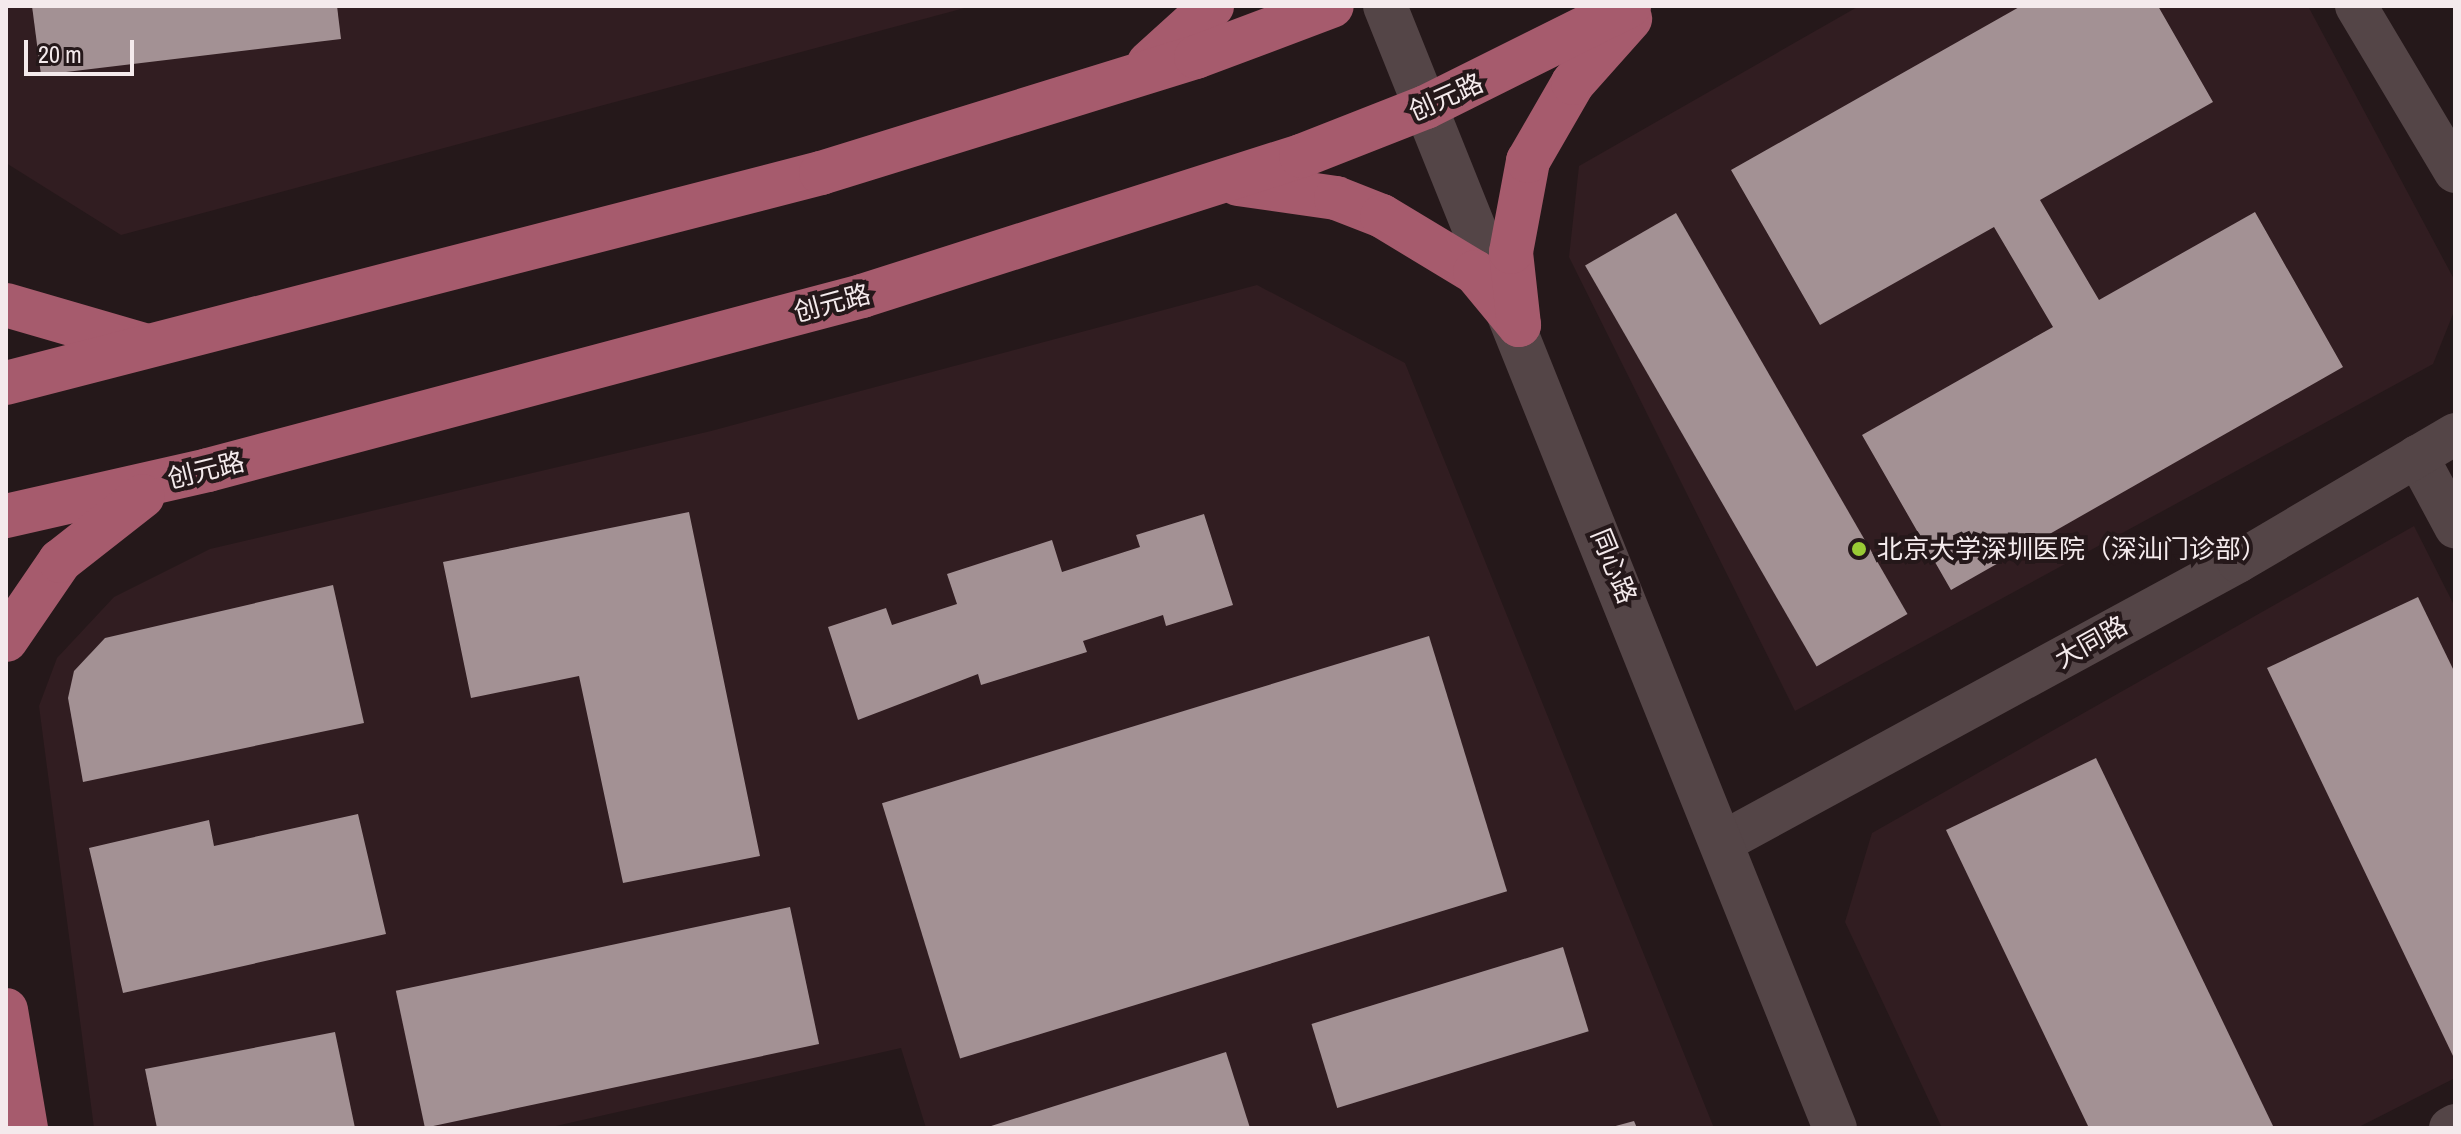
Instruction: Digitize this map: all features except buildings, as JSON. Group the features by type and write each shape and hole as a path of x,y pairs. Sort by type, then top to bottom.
{"main road":[{"path":"1125,80 1187,35 1212,6"},
{"path":"6,383 821,173 1125,80 1332,6"},
{"name":"创元路","path":"6,516 174,478 862,296 1216,183 1426,107 1629,6"},
{"path":"1519,325 1511,252 1528,161 1573,83 1643,6"},
{"path":"1216,183 1287,187 1382,216 1475,272 1519,325"},
{"path":"6,305 62,327 154,347"},
{"path":"6,640 60,561 105,519 174,478"},
{"path":"6,1010 26,1128"}],"street":[{"name":"同心路","path":"1385,6 1519,325 1835,1128"},
{"path":"2356,6 2455,172"},
{"name":"大同路","path":"1723,842 2455,434"},
{"path":"2417,456 2455,527"}],"shaded area":[{"path":"6,6 972,6 121,235 6,163"},
{"path":"1859,6 2308,6 2455,281 2455,309 2433,364 1795,711 1569,257 1579,166"},
{"path":"1257,285 1405,363 1714,1128 926,1128 901,1048 547,1128 94,1128 39,706 57,658 114,597 210,549 711,431"},
{"path":"2414,526 2455,607 2455,1078 2357,1128 1942,1128 1845,922 1872,833"}],"place":[{"name":"北京大学深圳医院（深汕门诊部）","path":"1859,549"}]}
